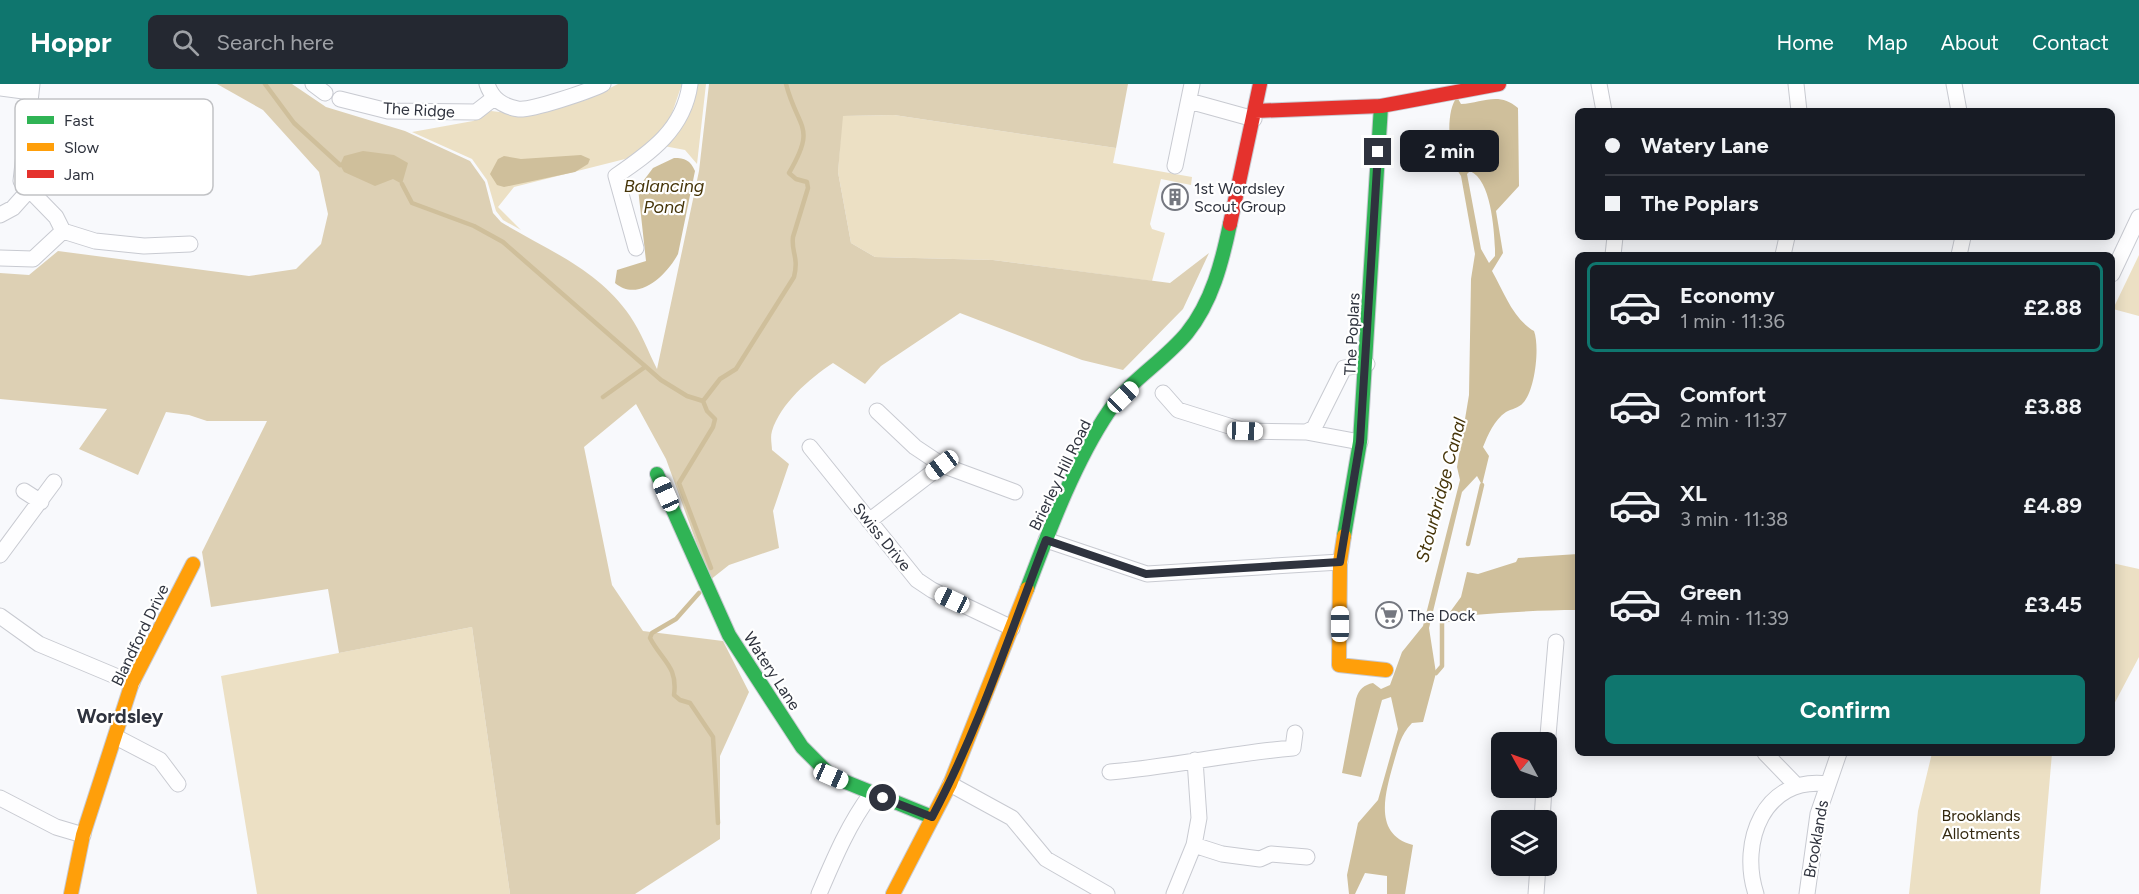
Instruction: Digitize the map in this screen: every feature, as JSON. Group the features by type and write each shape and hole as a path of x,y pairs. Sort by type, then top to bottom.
{"street":[{"name":"The Ridge","path":"340,99 388,111 476,112 491,91 502,104 520,110 591,90 603,84"},
{"path":"636,248 616,176 655,148 674,128 688,97 690,84"},
{"path":"1175,166 1192,84"},
{"name":"Brierley Hill Road","path":"893,894 950,784 1046,540 1089,446 1110,409 1187,333 1204,306 1220,270 1260,84"},
{"path":"1189,101 1254,115 1381,106 1478,90 1499,84"},
{"path":"1599,84 1603,108"},
{"path":"1796,84 1799,108"},
{"path":"1954,84 1958,108"},
{"path":"0,88 31,88"},
{"name":"The Poplars","path":"1381,106 1367,363 1360,442 1340,562 1339,665 1386,670"},
{"path":"0,215 13,208 25,195"},
{"path":"36,195 56,217 63,231 95,241 124,244 190,244"},
{"path":"2115,268 2139,217"},
{"path":"0,258 33,260 63,231"},
{"path":"1306,432 1314,428 1344,368 1367,363"},
{"path":"1163,393 1178,410 1245,431 1306,432 1360,442"},
{"path":"877,411 915,447 942,465 1015,492"},
{"name":"Swiss Drive","path":"810,447 917,580 932,590 1012,628"},
{"path":"869,521 942,465"},
{"name":"Watery Lane","path":"657,474 729,635 802,747 831,776 932,817"},
{"path":"0,555 54,482"},
{"path":"24,491 41,502"},
{"path":"1046,540 1146,574 1340,562"},
{"name":"Blandford Drive","path":"70,894 82,835 132,683 193,564"},
{"path":"0,616 39,644 132,683"},
{"path":"1548,732 1556,642"},
{"path":"1110,772 1293,748 1295,733"},
{"path":"116,737 163,755 178,784"},
{"path":"1768,756 1796,785"},
{"name":"Brooklands","path":"1807,894 1818,814 1838,756"},
{"path":"1174,894 1194,845 1198,818 1195,760"},
{"name":"Brooklands","path":"1756,894 1749,863 1751,840 1760,818 1777,798 1796,785 1810,782 1827,784"},
{"path":"950,784 1012,818 1046,859 1107,894"},
{"path":"819,894 840,844 856,814 871,794"},
{"path":"0,798 56,827 82,835"},
{"path":"1194,845 1259,866 1271,854 1307,857"},
{"path":"1536,894 1537,876"}],"green space":[{"path":"618,84 682,84 670,119 653,142 629,158 514,187 498,207 521,230 503,220 496,211 487,180 472,159 412,132 473,121 491,111 526,115 586,100"},
{"path":"695,84 706,84 697,164 685,150 664,146"},
{"path":"894,115 1116,148 1113,163 1192,177 1191,185 1161,179 1150,224 1152,229 1165,233 1152,281 993,260 875,257 851,243 838,172 842,116"},
{"path":"2139,255 2139,316 2115,310 2115,305"},
{"path":"2115,564 2139,569 2139,657 2115,702"},
{"path":"472,627 510,894 257,894 221,676"},
{"name":"Brooklands Allotments","path":"1931,756 2052,756 2040,894 1909,894 1918,811"}],"shaded area":[{"path":"217,84 292,84 326,107 405,131 470,161 485,182 493,213 501,222 571,262 603,285 630,316 657,369 699,171 709,84 1128,84 1116,148 894,115 843,116 838,172 851,243 875,257 993,260 1170,283 1209,253 1183,309 1123,370 1082,360 960,313 881,366 865,384 833,363 797,392 782,411 772,431 772,450 789,464 773,511 779,548 729,565 710,580 666,459 636,404 584,447 612,585 643,631 723,641 749,692 720,756 720,839 635,894 510,894 472,627 339,653 328,589 211,607 202,552 267,421 207,421 189,415 166,412 138,475 79,449 107,409 0,399 0,273 29,275 58,251 249,276 296,269 321,244 328,214 319,172 263,110"}],"water":[{"path":"1457,97 1461,104 1497,99 1511,103 1518,108 1519,186 1496,211 1503,253 1492,271 1520,320 1534,331 1536,338 1535,368 1527,397 1521,405 1502,415 1487,438 1483,447 1489,456 1482,485 1477,476 1462,492 1429,628 1436,673 1423,722 1412,723 1402,737 1387,788 1385,812 1387,823 1400,840 1413,845 1405,894 1387,894 1387,876 1365,873 1355,894 1349,894 1347,875 1358,823 1378,800 1398,729 1391,697 1382,700 1361,777 1342,773 1356,699 1360,690 1367,685 1373,683 1381,689 1390,685 1402,652 1423,626 1460,480 1457,467 1469,395 1471,279 1475,254 1461,176 1453,159 1451,148 1449,125 1453,104","holes":["1470,171 1477,176 1487,194 1492,217 1495,256 1489,263 1481,249 1467,174"]},
{"path":"363,151 394,155 408,163 402,184 393,179 375,186 344,172 340,165 344,156"},
{"name":"Balancing Pond","path":"581,155 590,159 588,164 575,172 504,187 497,185 490,174 498,159 504,156 521,159"},
{"name":"Balancing Pond","path":"674,158 687,160 695,171 678,254 667,270 651,284 633,290 624,288 615,283 617,270 646,261 638,188 653,168"},
{"path":"1575,554 1575,610 1474,615 1442,623 1461,597 1467,572 1478,574 1516,562 1518,558"}],"waterway":[{"path":"265,84 294,123 340,165"},
{"path":"711,568 679,483 713,427 715,419 707,411 703,401 720,379 736,369 794,277 796,264 793,237 808,188 807,182 796,179 789,173 804,136 786,84"},
{"path":"402,184 412,203 474,226 503,242 661,380 687,396 703,401"},
{"path":"603,397 645,367"},
{"path":"1468,544 1482,485"},
{"path":"699,593 676,619 652,633 650,638 674,677 674,695 690,703 713,737 718,823"},
{"path":"1436,673 1442,666 1442,623"}],"traffic: fast":[{"path":"1344,536 1360,442 1381,106"},
{"path":"1027,589 1073,475 1096,431 1126,390 1178,343 1196,321 1219,267 1230,224"},
{"path":"657,474 729,635 802,747 831,776 932,817"}],"traffic: slow":[{"path":"1344,536 1340,562 1339,665 1386,670"},
{"path":"71,894 83,835 132,683 193,564"},
{"path":"893,894 950,784 1027,589"}],"traffic: jam":[{"path":"1230,224 1260,84"},
{"path":"1255,111 1381,106 1499,84"}],"place":[{"name":"1st Wordsley Scout Group","path":"1175,197"},
{"name":"The Dock","path":"1389,615"}],"district":[{"name":"Wordsley","path":"120,716"}],"route":[{"path":"883,798 932,817 950,784 981,710 1046,540 1146,574 1340,562 1360,442 1367,363 1378,152"}],"water label":[{"name":"Stourbridge Canal","path":"1441,490"}]}
